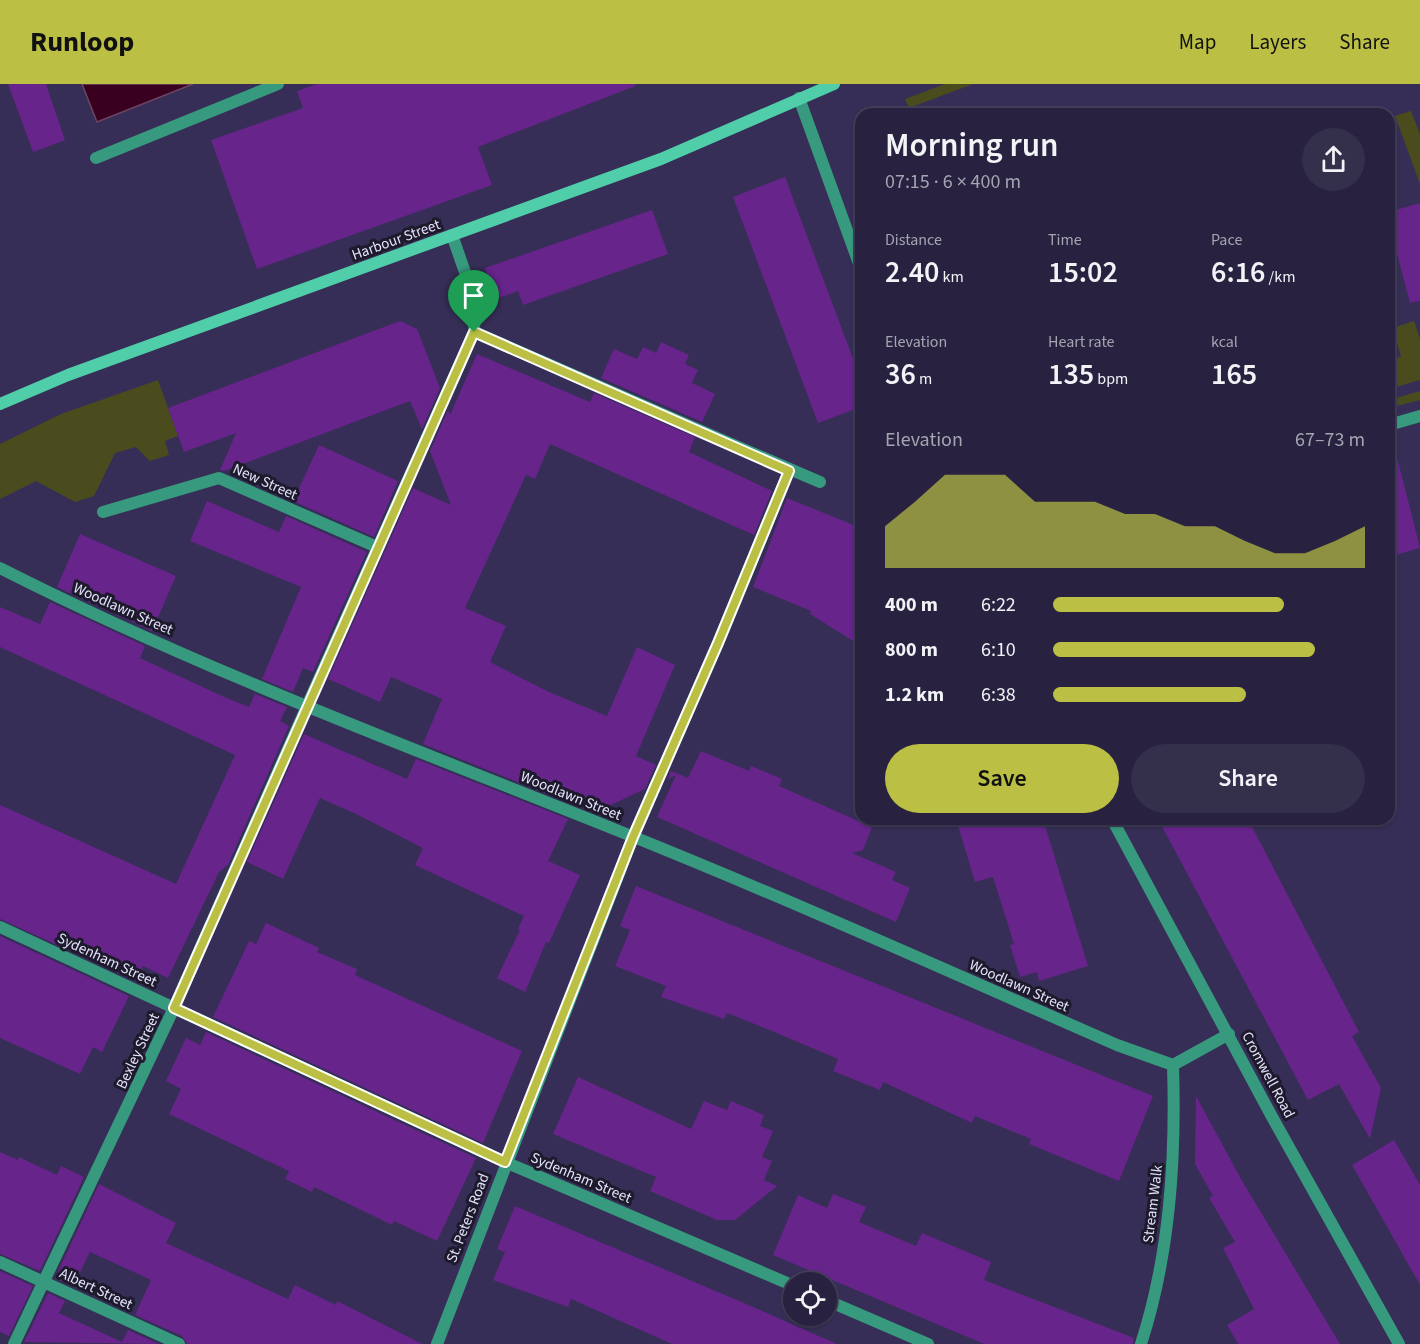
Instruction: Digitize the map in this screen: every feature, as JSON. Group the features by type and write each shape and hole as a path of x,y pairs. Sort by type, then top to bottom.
{"main road":[{"name":"Harbour Street","path":"0,404 68,375 661,159 834,84"}],"street":[{"path":"96,158 278,84"},
{"path":"799,98 855,252"},
{"name":"Bexley Street","path":"14,1344 174,1008 474,332 475,300 452,235"},
{"path":"474,332 789,471 820,482"},
{"path":"1395,422 1420,416"},
{"name":"St. Peters Road","path":"437,1344 505,1162 633,837 718,643 789,471"},
{"name":"New Street","path":"103,512 219,478 377,547"},
{"name":"Woodlawn Street","path":"0,568 53,595 307,706 633,837 1116,1045 1173,1065"},
{"name":"Cromwell Road","path":"1115,825 1271,1115 1399,1344"},
{"name":"Sydenham Street","path":"0,927 505,1162 783,1281"},
{"path":"1173,1065 1229,1034"},
{"name":"Stream Walk","path":"1141,1344 1159,1269 1174,1167 1173,1065"},
{"name":"Albert Street","path":"0,1262 179,1344"},
{"path":"837,1305 928,1344"}],"green space":[{"path":"945,84 973,84 909,108 905,99"},
{"path":"1411,111 1420,134 1420,184 1395,116"},
{"path":"1414,321 1420,339 1420,380 1395,387 1395,358 1401,356 1395,337 1395,327"},
{"path":"158,380 178,436 165,441 169,455 150,461 136,447 115,453 94,496 75,502 36,481 0,499 0,444 61,414"},
{"path":"1420,391 1420,400 1395,406 1395,398"}],"shaded area":[{"path":"82,84 193,84 97,122"}],"building":[{"path":"8,84 46,84 65,140 33,152"},
{"path":"317,84 635,84 635,86 478,147 492,185 257,269 211,140 303,108 297,91"},
{"path":"785,177 855,364 855,409 818,423 733,197"},
{"path":"1420,203 1420,301 1410,303 1395,246 1395,210"},
{"path":"652,210 668,254 523,305 518,291 496,299 485,268"},
{"path":"400,321 417,329 440,388 422,429 410,401 224,471 220,470 236,433 184,452 168,408"},
{"path":"661,342 689,355 685,364 698,370 692,383 715,394 702,422 601,378 614,349 637,359 643,347 656,353"},
{"path":"477,354 590,402 594,393 695,437 689,452 772,491 754,535 550,444 535,479 526,475 465,608 506,626 490,662 549,692 607,716 637,647 675,665 636,756 656,765 645,789 598,811 576,801 575,805 423,744 442,699 391,677 380,702 328,679 413,488 451,505 430,451 448,410 450,415"},
{"path":"319,445 398,481 374,537 293,501"},
{"path":"1395,461 1398,461 1420,548 1395,555"},
{"path":"787,498 855,526 855,642 810,614 811,611 753,587"},
{"path":"207,501 279,532 286,516 367,552 313,672 303,668 293,692 262,679 301,587 190,541"},
{"path":"80,534 176,576 152,631 57,587"},
{"path":"50,602 145,646 140,658 222,696 249,707 255,694 287,707 280,721 289,726 228,865 219,872 168,978 143,966 136,981 0,919 0,805 176,884 235,755 0,647 0,607 40,624"},
{"path":"304,734 407,779 416,759 568,819 548,861 580,875 549,943 546,942 525,992 497,978 520,930 518,929 524,916 415,865 423,848 356,814 320,798 283,879 247,862"},
{"path":"701,751 749,771 751,766 782,779 779,786 855,820 855,825 872,827 863,850 852,853 896,872 892,880 910,888 896,922 657,817 676,775 668,779 671,771 688,778"},
{"path":"958,825 1045,825 1088,966 1039,981 1037,972 1020,977 1010,945 1014,944 993,877 975,882"},
{"path":"1161,825 1251,825 1359,1032 1352,1036 1381,1088 1370,1139 1339,1084 1308,1100"},
{"path":"636,886 1153,1096 1119,1181 1029,1144 1031,1139 975,1116 972,1123 883,1082 880,1090 833,1071 838,1059 772,1031 727,1013 724,1019 661,997 666,986 615,966 630,930 620,926"},
{"path":"266,923 319,948 317,952 357,969 355,975 522,1051 483,1143 213,1017 249,941 256,944"},
{"path":"0,936 129,996 102,1052 93,1047 80,1074 0,1038"},
{"path":"206,1032 476,1158 437,1241 394,1221 392,1225 314,1187 312,1192 285,1179 289,1171 169,1114 181,1089 166,1081 186,1038 200,1045"},
{"path":"578,1077 691,1129 704,1101 727,1110 731,1101 764,1115 760,1126 773,1131 762,1157 772,1161 764,1180 777,1186 735,1220 717,1220 650,1191 656,1177 553,1134"},
{"path":"1196,1096 1241,1179 1340,1344 1238,1344 1227,1325 1254,1309 1223,1248 1235,1242 1209,1198 1213,1196 1195,1164"},
{"path":"1394,1140 1420,1185 1420,1285 1352,1165"},
{"path":"0,1152 18,1160 19,1157 57,1175 61,1166 84,1177 40,1271 0,1254"},
{"path":"99,1184 176,1223 166,1243 288,1299 295,1285 336,1305 337,1301 422,1344 187,1344 182,1336 135,1315 151,1280 90,1252 73,1286 55,1278"},
{"path":"833,1194 866,1207 859,1222 916,1246 922,1233 991,1262 984,1280 1134,1338 1133,1344 984,1344 837,1282 837,1272 813,1272 773,1255 798,1195 827,1208"},
{"path":"515,1206 783,1320 783,1326 796,1326 837,1344 672,1344 571,1299 568,1307 493,1280 505,1252 497,1249"},
{"path":"0,1271 33,1286 9,1336 0,1332"},
{"path":"48,1293 65,1301 59,1313 122,1342 128,1330 159,1344 24,1342"}],"route":[{"path":"474,332 789,471 718,643 633,837 505,1162 174,1008 474,332"}]}
